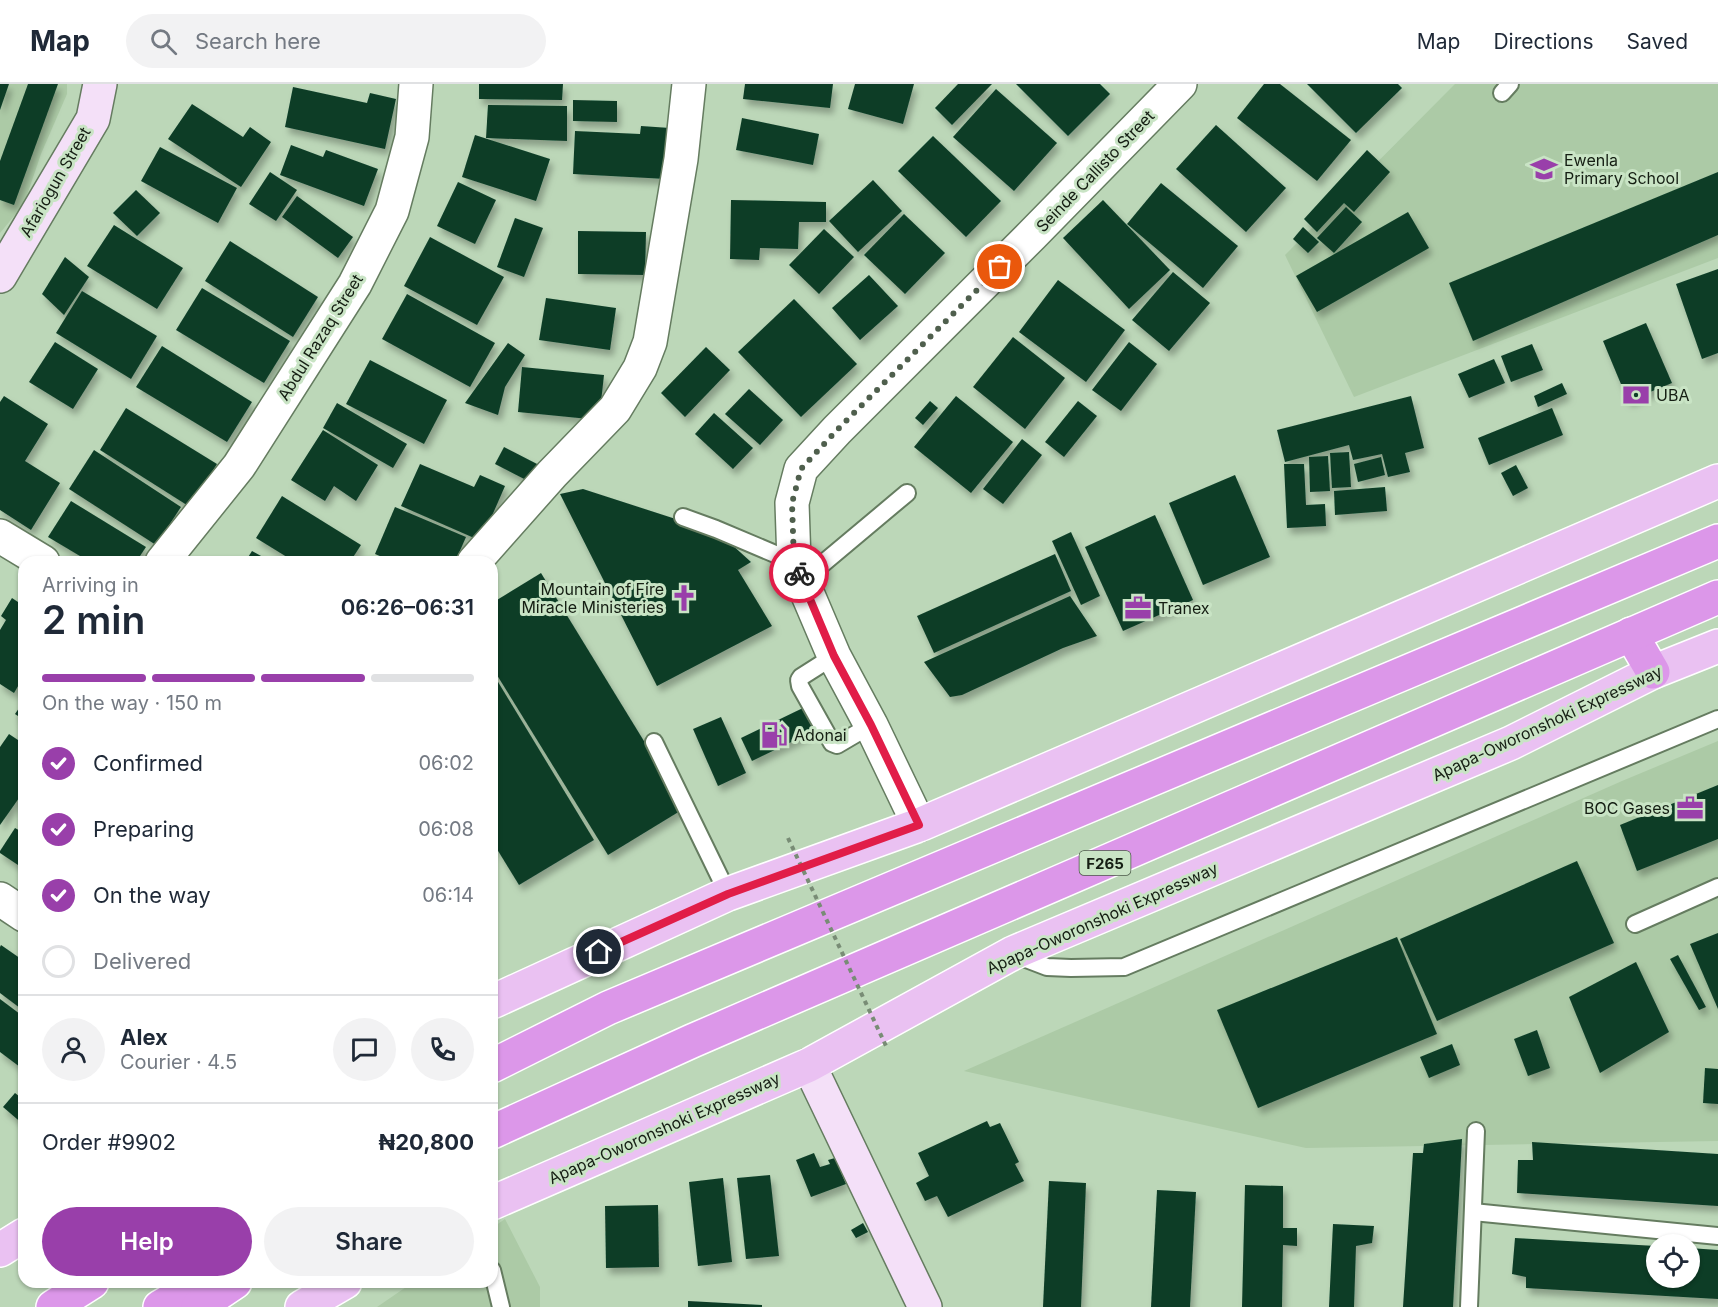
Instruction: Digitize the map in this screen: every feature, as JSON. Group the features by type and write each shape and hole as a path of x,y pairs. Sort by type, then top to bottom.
{"highway":[{"path":"498,1063 608,1008 1718,541"},
{"name":"F265","path":"498,1128 703,1037 1718,597"},
{"path":"1631,634 1653,672"},
{"path":"53,1307 83,1288"},
{"path":"160,1307 193,1288"},
{"path":"198,1307 226,1288"}],"main road":[{"path":"498,999 728,894 919,825 1718,481"},
{"name":"Apapa-Oworonshoki Expressway","path":"498,1200 809,1065 1013,953 1511,743 1653,672 1718,646"},
{"path":"0,1250 18,1239"},
{"path":"302,1307 335,1288"}],"street":[{"name":"Afariogun Street","path":"0,276 93,119 100,84"},
{"name":"Abdul Razaq Street","path":"167,556 239,466 355,284 392,212 412,137 416,84"},
{"path":"479,556 552,474 615,409 640,368 651,342 681,159 689,84"},
{"name":"Seinde Callisto Street","path":"919,825 871,725 834,656 798,572 792,503 801,469 1180,84"},
{"path":"0,536 33,556"},
{"path":"0,899 18,911"},
{"path":"809,1065 926,1307"}],"lane":[{"path":"683,517 716,529 798,572 907,493"},
{"path":"834,656 801,677 800,686 832,743 837,746 871,725"},
{"path":"1013,953 1047,967 1124,967 1718,720"},
{"path":"654,742 728,894"},
{"path":"1635,924 1718,886"},
{"path":"1469,1307 1476,1131"},
{"path":"1473,1212 1718,1236"},
{"path":"496,1288 501,1307"}],"path":[{"path":"788,838 887,1048"}],"shaded area":[{"path":"0,84 67,84 67,94 41,154 24,204 0,233"},
{"name":"Ewenla Primary School","path":"1455,84 1718,84 1718,258 1354,397 1285,255"},
{"path":"1718,741 1718,1141 1306,1148 964,1071 1622,781"},
{"path":"505,1219 540,1287 540,1307 377,1307 405,1288 498,1288 498,1224"}],"building":[{"path":"0,84 9,84 0,110"},
{"path":"28,84 58,84 14,205 0,200 0,161"},
{"path":"479,84 563,84 562,100 479,99"},
{"path":"745,84 833,84 830,108 743,99"},
{"path":"855,84 914,84 903,124 848,109"},
{"path":"958,84 992,84 952,125 935,108"},
{"path":"1016,84 1100,84 1110,94 1068,136"},
{"path":"1264,84 1280,84 1351,140 1317,181 1237,118"},
{"path":"1307,84 1398,84 1402,88 1356,133"},
{"path":"293,87 367,103 370,93 396,99 385,149 285,127"},
{"path":"996,89 1057,143 1014,191 953,137"},
{"path":"573,100 617,101 617,122 573,121"},
{"path":"192,104 243,137 250,127 271,142 241,187 168,139"},
{"path":"488,105 567,106 567,141 486,138"},
{"path":"742,118 819,134 813,165 736,150"},
{"path":"1216,125 1286,188 1246,232 1176,169"},
{"path":"641,126 670,128 667,179 573,174 575,131 640,134"},
{"path":"475,135 550,159 536,201 462,177"},
{"path":"933,136 1001,201 966,237 898,171"},
{"path":"291,145 323,157 326,150 378,169 364,206 280,175"},
{"path":"160,147 237,188 218,223 141,181"},
{"path":"1367,150 1390,172 1354,212 1344,203 1317,232 1304,219"},
{"path":"270,172 297,190 276,221 249,204"},
{"path":"1718,172 1718,235 1473,341 1449,283"},
{"path":"873,180 902,211 858,252 829,221"},
{"path":"458,182 496,200 475,244 437,226"},
{"path":"1161,183 1238,246 1203,288 1127,224"},
{"path":"136,190 160,213 137,236 113,213"},
{"path":"297,196 353,237 338,258 282,217"},
{"path":"731,200 826,202 826,222 799,222 798,249 760,248 759,260 730,259"},
{"path":"1103,200 1170,270 1129,309 1063,238"},
{"path":"1346,207 1362,222 1334,253 1317,238"},
{"path":"1408,212 1429,248 1317,312 1296,276"},
{"path":"904,214 945,253 905,294 864,255"},
{"path":"515,218 543,228 524,277 497,267"},
{"path":"114,225 183,268 157,309 87,266"},
{"path":"1303,227 1319,242 1308,253 1293,239"},
{"path":"824,229 854,257 819,294 789,265"},
{"path":"578,231 646,232 645,275 578,274"},
{"path":"430,237 504,277 477,325 404,286"},
{"path":"230,241 318,297 293,337 205,281"},
{"path":"65,257 89,277 64,315 42,294"},
{"path":"1718,269 1718,353 1702,359 1676,284"},
{"path":"1173,272 1210,303 1169,351 1132,320"},
{"path":"869,275 898,306 860,340 832,308"},
{"path":"1058,280 1125,330 1086,382 1019,332"},
{"path":"202,288 290,341 264,383 176,330"},
{"path":"82,291 157,336 131,379 56,333"},
{"path":"407,294 495,343 470,387 382,339"},
{"path":"546,298 616,308 610,350 539,340"},
{"path":"794,299 857,364 801,417 738,352"},
{"path":"1646,323 1672,383 1628,401 1603,341"},
{"path":"1013,337 1065,378 1025,429 973,387"},
{"path":"55,342 98,369 73,409 29,382"},
{"path":"1129,342 1157,364 1121,411 1092,390"},
{"path":"508,343 525,355 505,387 498,415 465,403"},
{"path":"1532,344 1543,370 1511,382 1501,356"},
{"path":"162,346 252,402 227,442 136,387"},
{"path":"706,347 730,370 685,417 661,393"},
{"path":"1494,359 1505,383 1469,398 1458,374"},
{"path":"370,360 447,400 424,444 346,404"},
{"path":"522,367 604,375 599,420 518,412"},
{"path":"1562,383 1567,394 1538,407 1534,396"},
{"path":"749,389 783,420 760,445 725,414"},
{"path":"4,396 48,424 25,461 60,483 31,530 0,510 0,402"},
{"path":"956,396 1013,442 971,493 914,447"},
{"path":"1411,396 1424,448 1405,453 1410,472 1388,477 1382,454 1353,460 1349,445 1285,462 1277,430"},
{"path":"930,401 938,408 923,425 915,418"},
{"path":"1078,401 1097,416 1064,457 1045,442"},
{"path":"337,403 407,444 393,468 323,428"},
{"path":"126,408 217,464 190,507 100,450"},
{"path":"1552,408 1563,435 1489,465 1478,438"},
{"path":"714,413 753,448 733,469 695,434"},
{"path":"323,430 378,465 356,501 334,486 325,501 291,480"},
{"path":"1022,439 1042,455 1003,504 983,489"},
{"path":"504,447 539,465 530,482 495,464"},
{"path":"94,450 181,507 156,545 69,489"},
{"path":"1349,452 1351,487 1332,488 1330,453"},
{"path":"1328,456 1330,491 1310,492 1309,457"},
{"path":"1381,457 1385,475 1358,482 1354,464"},
{"path":"420,464 474,487 480,475 505,486 481,541 401,506"},
{"path":"1284,464 1304,464 1306,505 1325,504 1326,526 1287,528"},
{"path":"1516,465 1528,488 1513,496 1501,473"},
{"path":"1235,475 1270,557 1203,585 1169,503"},
{"path":"1385,487 1387,511 1335,515 1334,491"},
{"name":"Mountain of Fire Miracle Ministeries","path":"583,489 719,533 751,562 738,570 772,626 657,686 560,494"},
{"path":"282,496 361,545 354,556 285,556 256,538"},
{"path":"71,501 146,547 140,556 80,556 48,537"},
{"path":"395,507 466,537 458,556 380,556 375,554"},
{"path":"1155,515 1193,600 1123,631 1085,547"},
{"path":"1071,532 1100,596 1081,605 1052,541"},
{"path":"252,551 261,556 249,556"},
{"path":"1055,554 1071,591 934,653 917,616"},
{"path":"541,573 685,808 608,855 498,677 498,599"},
{"path":"1070,596 1097,636 1063,648 962,695 950,697 924,662"},
{"path":"12,598 18,602 18,686 14,693 0,684 0,630 6,620 1,616"},
{"path":"498,682 594,840 519,885 498,851"},
{"path":"805,707 816,730 752,761 741,738"},
{"path":"721,717 746,773 718,786 693,729"},
{"path":"9,734 18,740 18,800 0,825 0,747"},
{"path":"1718,785 1718,839 1637,871 1620,825"},
{"path":"15,828 18,830 18,865 0,851"},
{"path":"1577,861 1614,943 1437,1021 1400,939"},
{"path":"1718,933 1718,1009 1690,944"},
{"path":"1397,937 1437,1034 1258,1108 1217,1010"},
{"path":"1,945 18,957 18,1006 0,993"},
{"path":"1678,955 1706,1007 1699,1010 1670,959"},
{"path":"1636,962 1669,1032 1600,1073 1569,997"},
{"path":"0,999 18,1012 18,1066 0,1052"},
{"path":"1537,1030 1550,1068 1528,1076 1514,1039"},
{"path":"1452,1044 1460,1065 1429,1078 1420,1057"},
{"path":"1705,1068 1718,1069 1718,1104 1703,1103"},
{"path":"15,1093 18,1095 18,1120 3,1107"},
{"path":"987,1121 990,1127 1000,1123 1019,1162 1015,1164 1024,1181 948,1217 937,1196 925,1201 916,1183 929,1176 918,1153"},
{"path":"1462,1139 1453,1307 1403,1307 1413,1153 1423,1153 1424,1144"},
{"path":"1532,1142 1718,1154 1718,1206 1517,1193 1518,1160 1533,1160"},
{"path":"814,1153 820,1167 830,1164 828,1160 835,1158 846,1184 811,1197 796,1160"},
{"path":"770,1175 779,1256 746,1259 737,1178"},
{"path":"723,1178 732,1262 698,1266 689,1182"},
{"path":"1049,1181 1086,1183 1081,1307 1043,1307"},
{"path":"1245,1185 1283,1186 1283,1228 1297,1228 1297,1246 1283,1245 1282,1307 1242,1307"},
{"path":"1157,1190 1196,1192 1190,1307 1151,1307"},
{"path":"658,1205 659,1267 606,1268 605,1206"},
{"path":"863,1223 868,1232 856,1238 851,1230"},
{"path":"1333,1224 1374,1226 1372,1243 1356,1246 1354,1307 1329,1307"},
{"path":"1515,1238 1646,1245 1646,1288 1700,1288 1700,1249 1718,1250 1718,1299 1526,1288 1526,1277 1512,1274"},
{"path":"688,1301 762,1305 762,1307 688,1307"}],"way so far":[{"path":"799,573 794,562 792,503 801,469 1000,267"}],"place":[{"name":"Ewenla Primary School","path":"1544,169"},
{"name":"UBA","path":"1636,395"},
{"name":"Mountain of Fire Miracle Ministeries","path":"684,598"},
{"name":"Tranex","path":"1138,608"},
{"name":"Adonai","path":"774,735"},
{"name":"BOC Gases","path":"1690,808"}],"route":[{"path":"599,952 728,894 919,825 871,725 834,656 799,573"}]}
